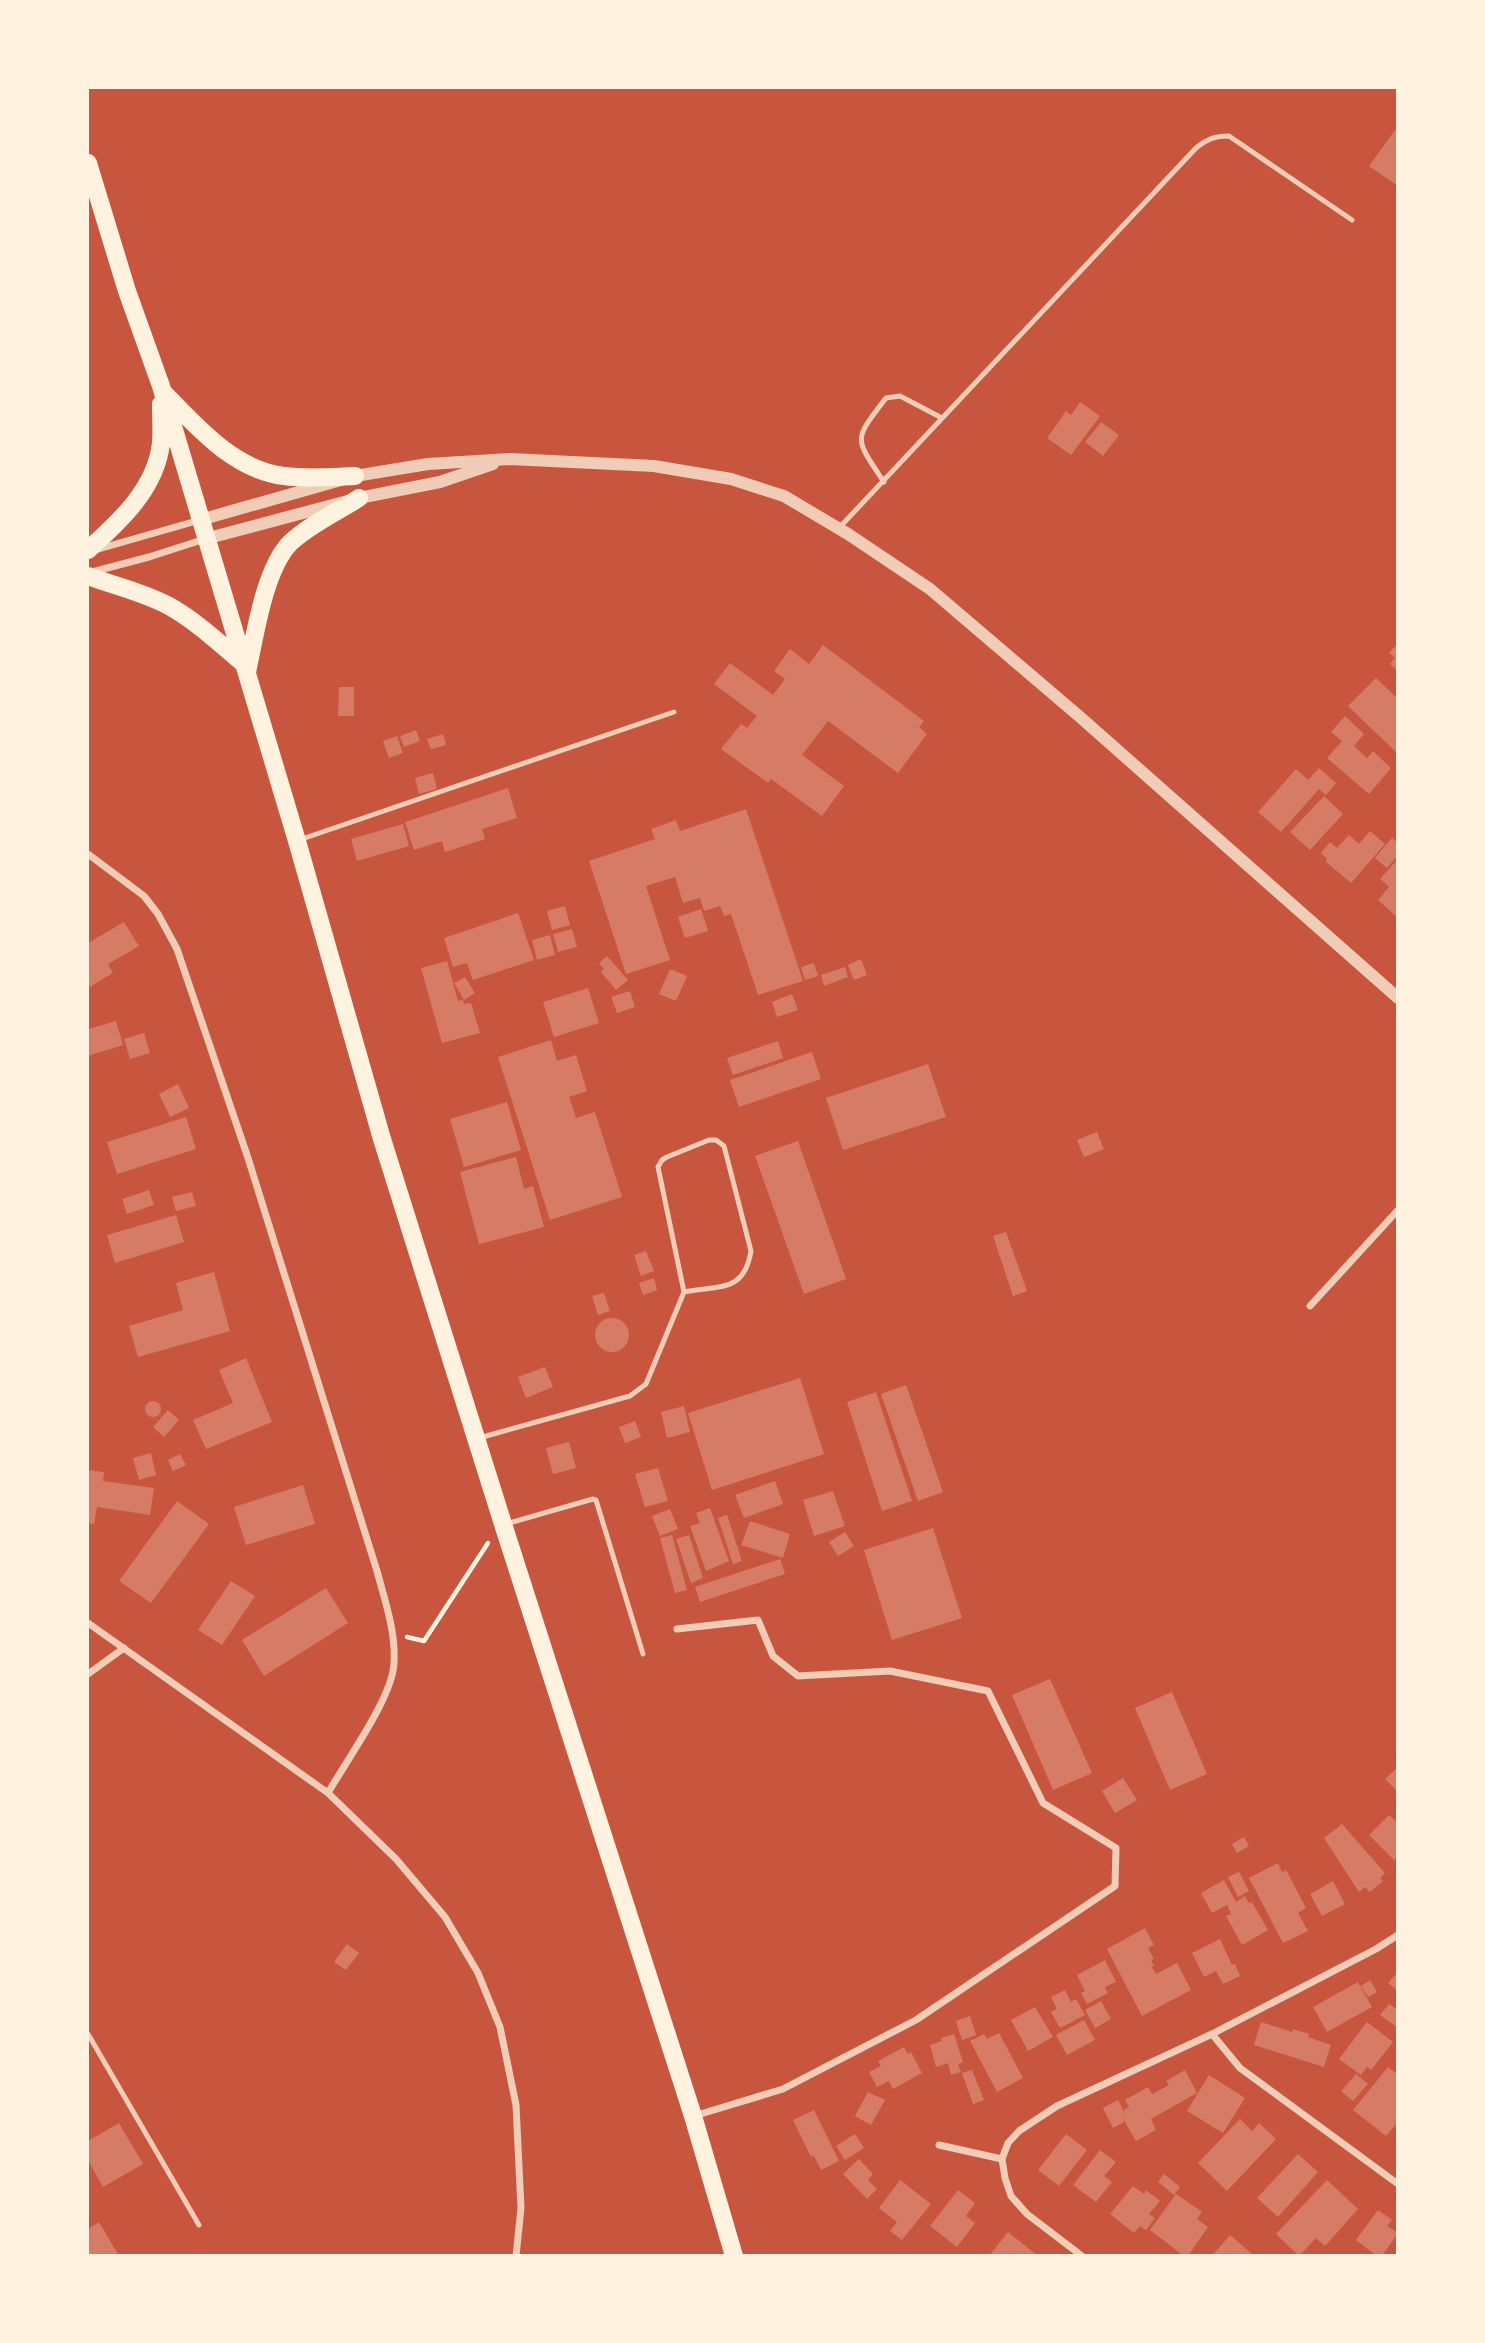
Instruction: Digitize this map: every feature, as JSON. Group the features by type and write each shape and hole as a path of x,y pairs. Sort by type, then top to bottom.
{"main road":[{"path":"88,163 127,291 161,388 382,1139 693,2116 734,2256"},
{"path":"161,388 203,434 257,470 283,476 355,476"},
{"path":"88,551 133,507 152,473 161,446 161,388"},
{"path":"245,667 270,580 289,544 359,498"},
{"path":"88,575 125,587 189,618 245,667"}],"street":[{"path":"88,575 205,539 359,498 440,482 510,459"},
{"path":"88,551 247,509 355,476 428,464 510,459 654,466 731,480 783,496 839,528 930,589 1080,716 1398,998"},
{"path":"88,854 144,896 158,914 177,949 248,1158 373,1558 393,1633 394,1664 387,1693 328,1793"},
{"path":"1310,1306 1398,1210"},
{"path":"677,1629 758,1620 773,1656 798,1676 890,1671 988,1691 1043,1803 1116,1848 1115,1886 916,2020 783,2089 693,2116"},
{"path":"88,1623 328,1793 396,1859 445,1917 478,1973 500,2028 516,2105 521,2208 516,2256"},
{"path":"88,1674 124,1648"},
{"path":"1082,2256 1027,2214 1011,2196 1002,2159 1008,2143 1019,2131 1057,2106 1212,2034 1398,1935"},
{"path":"1212,2034 1240,2067 1398,2183"},
{"path":"939,2145 1002,2159"}],"lane":[{"path":"839,528 1207,139 1229,136 1352,220"},
{"path":"884,482 863,450 861,436 864,427 886,398 900,396 942,418"},
{"path":"296,841 674,712"},
{"path":"476,1439 631,1396 646,1384 684,1292 658,1167 667,1157 709,1140 716,1140 724,1146 751,1251 748,1266 743,1277 735,1283 684,1292"},
{"path":"503,1524 596,1500 643,1654"},
{"path":"88,2034 199,2225"}],"path":[{"path":"393,1633 424,1642 490,1539"}],"building":[{"path":"1398,126 1398,186 1369,166"},
{"path":"1080,402 1100,416 1071,455 1047,438 1066,411 1071,415"},
{"path":"1101,422 1119,435 1103,456 1085,442"},
{"path":"1398,643 1398,671 1390,664 1395,658 1389,653"},
{"path":"823,645 924,721 919,727 927,734 898,773 828,721 802,755 844,786 822,816 771,779 768,783 721,749 741,724 747,728 757,716 714,684 730,663 773,695 785,679 774,671 790,649 809,664"},
{"path":"1376,678 1398,699 1398,754 1348,706"},
{"path":"339,687 354,687 354,716 338,716"},
{"path":"1345,716 1364,734 1354,746 1367,758 1373,751 1391,768 1369,794 1327,758 1342,741 1331,732"},
{"path":"416,730 420,741 404,747 400,736"},
{"path":"443,734 446,745 431,749 427,739"},
{"path":"397,736 403,753 389,758 383,741"},
{"path":"1319,768 1336,783 1326,795 1319,789 1281,832 1258,812 1296,769 1308,780"},
{"path":"433,773 437,789 419,794 415,778"},
{"path":"508,788 517,818 482,829 485,839 445,852 442,841 414,850 405,822"},
{"path":"1324,796 1343,814 1310,850 1290,832"},
{"path":"746,809 803,981 758,995 731,914 724,916 720,906 704,911 700,898 683,903 675,877 646,886 670,960 626,974 589,861 655,839 651,829 676,820 680,831"},
{"path":"403,824 409,846 357,861 351,839"},
{"path":"1370,831 1385,844 1351,883 1326,862 1327,859 1321,853 1330,842 1337,848 1349,835 1359,844"},
{"path":"1392,838 1398,843 1398,855 1387,868 1375,858"},
{"path":"1398,859 1398,918 1378,900 1389,887 1380,879"},
{"path":"565,906 570,925 552,930 547,911"},
{"path":"701,909 708,931 685,938 678,917"},
{"path":"518,913 534,960 473,980 467,963 453,967 444,938"},
{"path":"124,922 139,946 108,964 113,973 88,988 88,943"},
{"path":"572,929 577,947 558,952 553,934"},
{"path":"550,935 555,955 537,960 532,940"},
{"path":"607,956 628,980 616,990 601,972 604,969 599,963"},
{"path":"861,959 867,975 854,980 848,965"},
{"path":"447,961 458,1001 471,1003 480,1033 442,1043 421,968"},
{"path":"814,963 818,976 805,980 801,967"},
{"path":"845,967 848,977 824,986 821,975"},
{"path":"670,969 687,976 676,1001 659,994"},
{"path":"465,977 475,993 464,1000 454,983"},
{"path":"588,988 599,1023 554,1037 543,1002"},
{"path":"630,991 635,1007 617,1013 611,997"},
{"path":"792,994 798,1010 777,1017 772,1002"},
{"path":"116,1021 123,1045 88,1056 88,1029"},
{"path":"144,1033 150,1053 130,1059 124,1039"},
{"path":"551,1040 557,1061 576,1055 587,1091 569,1097 576,1118 595,1112 622,1197 550,1220 498,1057"},
{"path":"778,1041 783,1058 733,1075 727,1058"},
{"path":"812,1052 821,1079 739,1107 730,1080"},
{"path":"928,1064 946,1117 843,1150 826,1098"},
{"path":"178,1084 189,1108 170,1117 159,1094"},
{"path":"507,1102 521,1150 464,1167 450,1119"},
{"path":"186,1117 196,1149 117,1174 107,1142"},
{"path":"1097,1132 1104,1149 1084,1157 1077,1140"},
{"path":"798,1141 846,1279 804,1294 755,1156"},
{"path":"516,1157 524,1189 533,1186 544,1227 479,1244 460,1172"},
{"path":"149,1190 154,1205 127,1214 122,1199"},
{"path":"192,1192 196,1206 176,1211 172,1197"},
{"path":"176,1215 184,1242 115,1263 107,1235"},
{"path":"1006,1232 1027,1291 1013,1296 993,1236"},
{"path":"646,1251 654,1271 641,1276 634,1255"},
{"path":"214,1272 230,1331 138,1357 129,1326 183,1310 176,1283"},
{"path":"654,1278 657,1290 643,1295 639,1283"},
{"path":"604,1293 610,1311 598,1315 592,1296"},
{"path":"612,1318 624,1323 629,1335 624,1347 612,1352 600,1347 595,1335 600,1323"},
{"path":"246,1358 272,1422 206,1449 193,1420 233,1403 219,1370"},
{"path":"545,1367 553,1387 526,1398 518,1377"},
{"path":"800,1378 824,1454 712,1490 688,1413"},
{"path":"906,1385 943,1492 918,1501 881,1394"},
{"path":"876,1392 912,1501 882,1511 847,1402"},
{"path":"153,1401 159,1403 159,1415 153,1417 147,1415 145,1409 147,1403"},
{"path":"684,1406 690,1432 667,1438 661,1412"},
{"path":"168,1410 179,1420 164,1437 153,1427"},
{"path":"635,1421 641,1437 625,1443 619,1427"},
{"path":"569,1442 576,1468 553,1474 546,1448"},
{"path":"151,1453 156,1475 139,1480 133,1458"},
{"path":"180,1454 186,1465 173,1471 168,1460"},
{"path":"658,1468 668,1501 645,1507 635,1474"},
{"path":"88,1470 104,1472 103,1481 154,1488 150,1515 97,1507 94,1524 88,1523"},
{"path":"775,1481 783,1504 744,1518 735,1495"},
{"path":"303,1485 315,1524 246,1545 234,1507"},
{"path":"833,1491 845,1526 814,1536 803,1500"},
{"path":"177,1501 209,1524 151,1603 119,1581"},
{"path":"710,1508 729,1561 706,1571 690,1526 700,1523 696,1513"},
{"path":"670,1509 678,1529 660,1536 652,1516"},
{"path":"727,1515 742,1561 733,1564 718,1518"},
{"path":"750,1521 790,1534 783,1558 741,1545"},
{"path":"933,1528 962,1618 892,1640 864,1550"},
{"path":"845,1532 854,1546 838,1556 829,1542"},
{"path":"672,1535 687,1590 675,1593 660,1538"},
{"path":"689,1535 703,1578 691,1583 676,1539"},
{"path":"780,1559 785,1574 700,1602 695,1587"},
{"path":"231,1581 255,1596 222,1645 198,1630"},
{"path":"326,1588 348,1623 264,1676 242,1640"},
{"path":"1050,1679 1092,1773 1053,1790 1012,1695"},
{"path":"1172,1692 1207,1774 1170,1790 1135,1708"},
{"path":"1398,1767 1398,1792 1385,1779"},
{"path":"1123,1778 1137,1800 1115,1813 1102,1791"},
{"path":"1389,1815 1398,1823 1398,1856 1394,1860 1369,1835"},
{"path":"1342,1824 1385,1873 1380,1878 1383,1881 1370,1892 1365,1887 1359,1892 1324,1838"},
{"path":"1244,1837 1249,1846 1237,1853 1232,1844"},
{"path":"1278,1863 1282,1872 1286,1870 1306,1908 1298,1913 1308,1931 1283,1943 1249,1878"},
{"path":"1239,1872 1249,1891 1238,1897 1228,1877"},
{"path":"1224,1880 1236,1902 1245,1896 1249,1903 1252,1902 1268,1930 1242,1945 1226,1916 1231,1914 1227,1905 1212,1913 1201,1893"},
{"path":"1333,1881 1345,1904 1322,1916 1310,1894"},
{"path":"1145,1928 1154,1945 1148,1948 1154,1959 1151,1961 1156,1974 1177,1963 1191,1990 1142,2016 1107,1949"},
{"path":"1220,1939 1240,1976 1223,1984 1216,1971 1204,1977 1192,1953"},
{"path":"347,1944 359,1953 346,1970 334,1962"},
{"path":"1105,1960 1116,1982 1105,1987 1108,1993 1087,2004 1081,1993 1085,1991 1077,1975"},
{"path":"1398,1972 1398,1991 1388,1983"},
{"path":"1370,1980 1377,1992 1368,1997 1361,1986"},
{"path":"1358,1982 1372,2007 1327,2032 1313,2007"},
{"path":"1065,1990 1071,2002 1076,1999 1085,2015 1060,2028 1051,2012 1057,2009 1051,1997"},
{"path":"1101,2001 1111,2019 1095,2028 1085,2010"},
{"path":"1389,2004 1398,2010 1398,2028 1380,2015"},
{"path":"1035,2007 1053,2037 1028,2051 1011,2020"},
{"path":"970,2016 976,2035 962,2040 956,2021"},
{"path":"1084,2020 1095,2040 1067,2055 1056,2035"},
{"path":"1261,2022 1292,2032 1293,2029 1309,2034 1308,2037 1331,2045 1324,2067 1254,2045"},
{"path":"1367,2022 1393,2042 1371,2070 1367,2067 1361,2075 1339,2059"},
{"path":"999,2033 1023,2078 997,2092 970,2041 984,2034 987,2039"},
{"path":"954,2034 963,2062 958,2064 961,2072 951,2075 948,2063 936,2067 930,2045"},
{"path":"904,2047 908,2054 911,2052 922,2073 893,2089 889,2081 877,2087 869,2072 881,2066 878,2061"},
{"path":"1388,2067 1398,2075 1398,2122 1386,2136 1353,2110"},
{"path":"972,2070 984,2100 973,2104 962,2073"},
{"path":"1185,2070 1197,2093 1151,2119 1156,2130 1136,2141 1122,2117 1124,2122 1113,2128 1103,2108 1118,2100 1126,2116 1124,2110 1129,2107 1125,2100 1148,2087 1152,2094 1169,2085 1166,2081"},
{"path":"1356,2074 1368,2084 1353,2101 1341,2091"},
{"path":"1209,2075 1245,2098 1223,2133 1187,2111"},
{"path":"868,2092 885,2100 871,2125 855,2116"},
{"path":"814,2110 839,2161 821,2170 814,2156 811,2157 793,2120"},
{"path":"1240,2119 1252,2131 1259,2123 1276,2139 1227,2191 1198,2163"},
{"path":"119,2123 143,2164 103,2187 88,2160 88,2141"},
{"path":"855,2134 864,2148 845,2160 836,2146"},
{"path":"1066,2134 1087,2150 1059,2186 1038,2170"},
{"path":"1100,2150 1116,2162 1104,2176 1112,2182 1096,2202 1073,2185"},
{"path":"1298,2154 1318,2172 1278,2217 1257,2198"},
{"path":"859,2159 873,2174 868,2180 877,2189 867,2199 843,2174"},
{"path":"1164,2174 1180,2187 1174,2195 1158,2182"},
{"path":"900,2180 931,2204 902,2240 890,2231 897,2222 879,2208"},
{"path":"1327,2180 1358,2209 1325,2246 1316,2238 1299,2256 1276,2234"},
{"path":"1133,2186 1144,2194 1146,2190 1160,2201 1149,2214 1155,2218 1146,2230 1140,2226 1134,2233 1110,2214"},
{"path":"958,2190 975,2203 966,2216 975,2223 957,2247 930,2226"},
{"path":"1176,2194 1202,2212 1197,2219 1208,2227 1188,2256 1184,2256 1150,2230"},
{"path":"1378,2210 1392,2220 1387,2226 1398,2233 1382,2256 1377,2256 1356,2240"},
{"path":"99,2222 119,2256 88,2256 88,2229"},
{"path":"1008,2232 1038,2256 989,2256"},
{"path":"1230,2235 1251,2253 1249,2256 1212,2256"}]}
